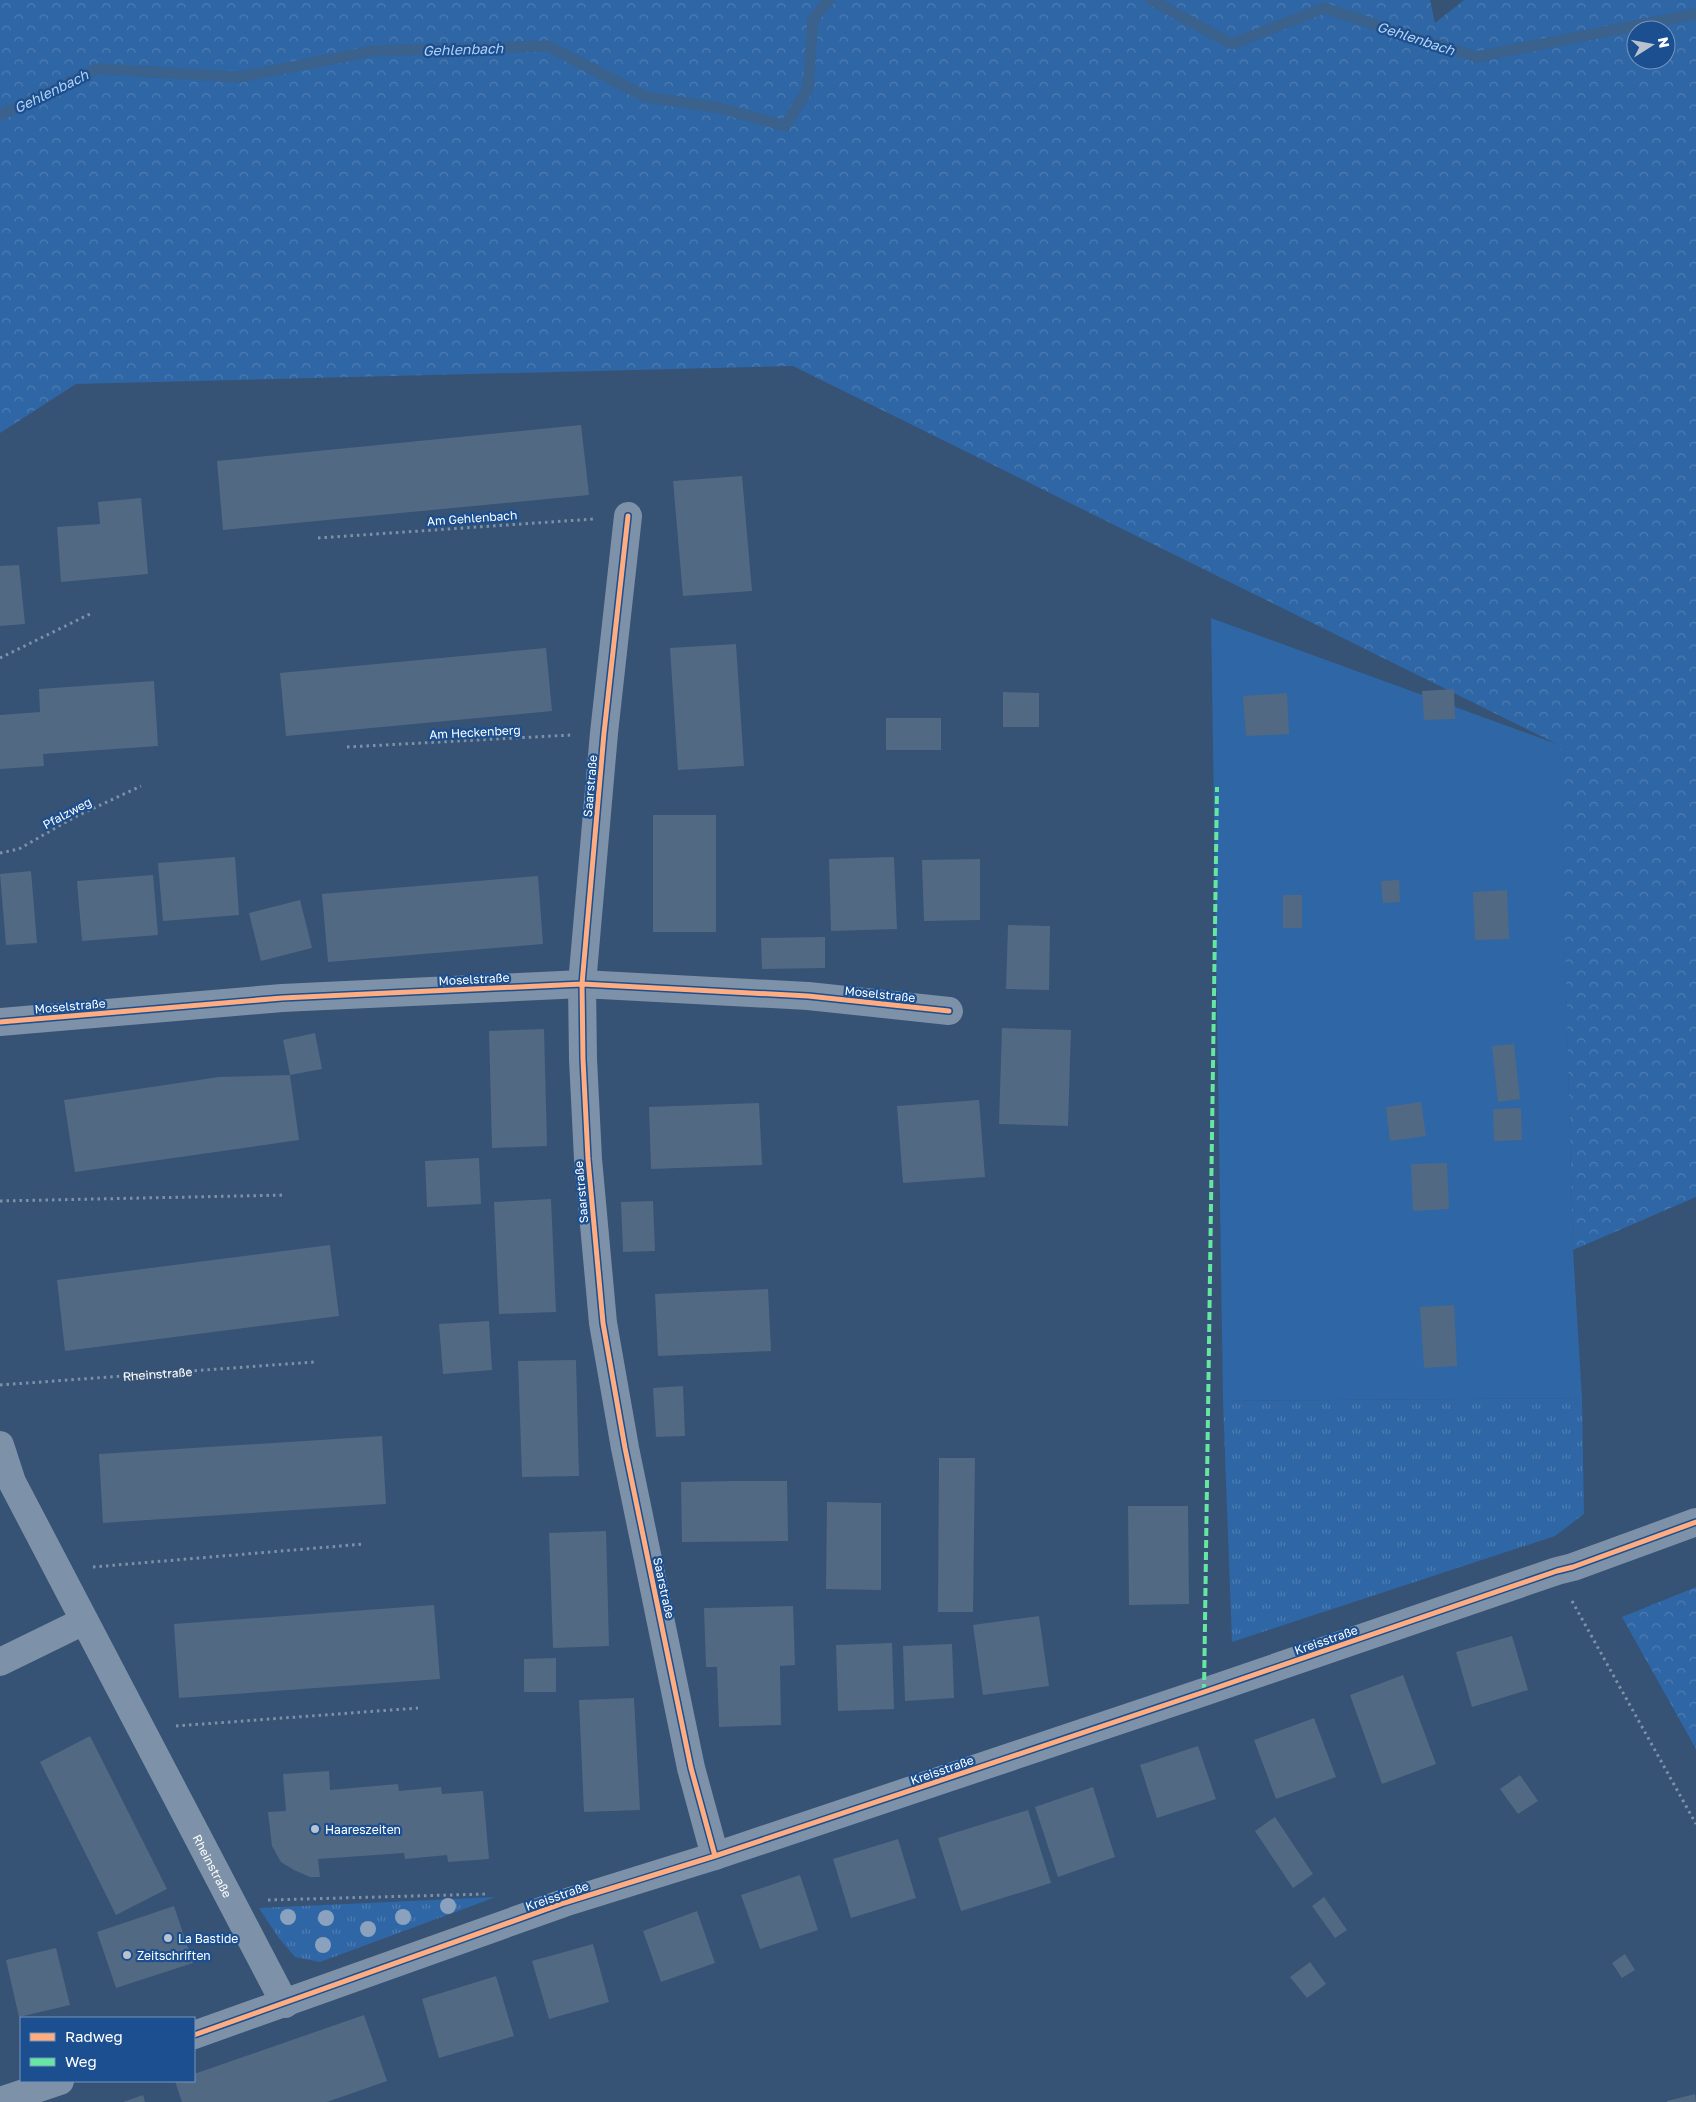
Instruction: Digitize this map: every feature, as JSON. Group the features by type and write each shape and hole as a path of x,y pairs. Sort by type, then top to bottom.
{"street":[{"name":"Saarstraße","path":"628,516 604,734 582,984 583,1058 588,1159 603,1323 625,1448 691,1768 715,1856"},
{"name":"Moselstraße","path":"0,1022 282,998 582,984 808,996 949,1012"},
{"name":"Rheinstraße","path":"0,1444 12,1482 285,2004"},
{"name":"Kreisstraße","path":"195,2035 564,1903 715,1856 1222,1686 1573,1567 1696,1522"},
{"path":"0,1662 84,1621"},
{"path":"0,2101 57,2082"}],"path":[{"path":"0,658 92,613"},
{"path":"0,1201 286,1194"},
{"path":"58,1570 364,1544"},
{"path":"1557,1571 1696,1824"},
{"path":"140,1729 418,1708"},
{"path":"230,1902 496,1893"}],"green space":[{"path":"0,0 1430,0 1435,23 1464,0 1696,0 1696,1197 1573,1250 1559,745 793,366 76,384 0,433"},
{"path":"1211,618 1560,745 1573,1250 1582,1398 1223,1401"},
{"path":"1582,1398 1584,1514 1555,1536 1232,1642 1223,1401"},
{"path":"1696,1587 1696,1749 1622,1617"},
{"path":"496,1897 320,1962 295,1957 278,1937 259,1908"}],"building":[{"path":"581,425 589,495 223,530 217,461"},
{"path":"742,476 752,591 683,596 673,481"},
{"path":"141,498 148,574 61,582 57,527 100,524 98,502"},
{"path":"19,565 25,624 0,626 0,566"},
{"path":"736,644 744,766 678,770 670,648"},
{"path":"546,648 552,711 286,736 280,673"},
{"path":"154,681 158,746 43,754 44,766 0,769 0,715 40,712 39,689"},
{"path":"1454,689 1455,719 1424,720 1422,691"},
{"path":"1003,692 1039,693 1039,727 1003,727"},
{"path":"1287,693 1289,734 1246,736 1243,696"},
{"path":"886,718 941,718 941,750 886,750"},
{"path":"653,815 716,815 716,932 653,932"},
{"path":"235,857 239,915 163,921 158,863"},
{"path":"894,857 897,929 831,931 829,859"},
{"path":"980,859 980,920 924,921 922,860"},
{"path":"31,871 37,943 6,945 0,874"},
{"path":"153,875 158,935 82,941 77,881"},
{"path":"538,876 543,944 328,962 322,894"},
{"path":"1399,880 1400,902 1383,903 1381,881"},
{"path":"1507,890 1509,939 1475,940 1473,892"},
{"path":"1283,895 1302,895 1302,928 1283,928"},
{"path":"300,900 312,948 261,961 249,913"},
{"path":"1008,925 1050,926 1049,990 1006,989"},
{"path":"825,937 825,968 762,969 761,938"},
{"path":"1002,1028 1071,1030 1068,1126 999,1124"},
{"path":"544,1029 547,1146 492,1148 489,1031"},
{"path":"315,1033 322,1069 290,1075 283,1040"},
{"path":"1514,1044 1520,1099 1498,1102 1492,1046"},
{"path":"290,1075 299,1140 75,1172 64,1100 219,1077"},
{"path":"979,1100 985,1177 903,1183 897,1106"},
{"path":"1421,1102 1426,1136 1390,1141 1386,1107"},
{"path":"759,1103 762,1165 651,1169 649,1107"},
{"path":"1521,1108 1522,1140 1494,1141 1493,1109"},
{"path":"479,1158 481,1204 427,1207 425,1161"},
{"path":"1447,1163 1449,1209 1413,1211 1411,1164"},
{"path":"551,1199 556,1312 499,1314 494,1202"},
{"path":"653,1201 655,1251 623,1252 621,1202"},
{"path":"330,1245 339,1316 65,1351 57,1280"},
{"path":"768,1289 771,1351 658,1356 655,1294"},
{"path":"1454,1305 1457,1366 1424,1368 1420,1307"},
{"path":"489,1321 492,1370 443,1374 439,1324"},
{"path":"576,1360 579,1476 522,1477 518,1361"},
{"path":"683,1386 685,1436 656,1437 653,1388"},
{"path":"382,1436 386,1504 103,1523 99,1454"},
{"path":"939,1458 975,1458 973,1612 938,1612"},
{"path":"787,1481 788,1541 682,1542 681,1482"},
{"path":"827,1502 881,1503 881,1590 826,1589"},
{"path":"1128,1506 1188,1506 1189,1604 1129,1605"},
{"path":"606,1531 609,1646 553,1648 549,1533"},
{"path":"434,1605 440,1679 179,1698 174,1624"},
{"path":"793,1606 795,1665 780,1666 781,1725 719,1727 717,1667 706,1667 704,1608"},
{"path":"1039,1616 1049,1686 983,1695 973,1625"},
{"path":"1512,1636 1528,1690 1472,1707 1456,1652"},
{"path":"892,1643 894,1709 838,1711 836,1645"},
{"path":"952,1644 954,1698 905,1701 903,1646"},
{"path":"556,1658 556,1692 524,1692 524,1659"},
{"path":"1403,1675 1436,1764 1382,1784 1350,1695"},
{"path":"634,1698 640,1810 584,1812 579,1700"},
{"path":"1314,1718 1336,1777 1276,1799 1254,1740"},
{"path":"90,1736 167,1889 116,1915 40,1762"},
{"path":"1198,1746 1216,1799 1157,1818 1140,1765"},
{"path":"329,1771 330,1790 398,1784 399,1791 441,1787 442,1794 483,1791 489,1859 448,1862 447,1855 405,1859 404,1853 318,1859 320,1877 310,1877 294,1870 281,1862 272,1846 268,1812 286,1811 283,1774"},
{"path":"1520,1775 1538,1801 1518,1814 1500,1789"},
{"path":"1093,1787 1115,1857 1058,1877 1035,1807"},
{"path":"1028,1810 1051,1883 961,1911 938,1838"},
{"path":"1275,1817 1313,1874 1293,1888 1255,1831"},
{"path":"898,1839 916,1898 851,1918 833,1859"},
{"path":"800,1875 818,1930 760,1949 741,1895"},
{"path":"1324,1897 1347,1930 1335,1938 1312,1906"},
{"path":"174,1906 193,1963 116,1988 97,1932"},
{"path":"697,1911 715,1963 661,1982 643,1931"},
{"path":"593,1944 609,2002 549,2019 532,1961"},
{"path":"56,1948 70,2005 19,2017 6,1960"},
{"path":"1625,1954 1635,1970 1622,1978 1612,1963"},
{"path":"1310,1962 1326,1984 1307,1998 1290,1977"},
{"path":"496,1976 514,2036 439,2058 422,1999"},
{"path":"364,2015 387,2081 327,2102 182,2102 175,2082 195,2082 195,2074"},
{"path":"1695,2094 1696,2102 1667,2102 1667,2101"},
{"path":"143,2095 145,2102 123,2102"}],"waterway":[{"name":"Gehlenbach","path":"0,115 97,69 240,77 373,51 548,46 646,97 720,108 785,126 808,89 813,19 829,0"},
{"name":"Gehlenbach","path":"1151,0 1232,44 1324,8 1476,57 1696,14"}],"marked path":[{"path":"1204,1692 1217,787"}],"cycle path":[{"path":"628,516 604,733 582,984 583,1059 588,1159 603,1323 625,1448 691,1768 715,1856"},
{"path":"0,1022 282,998 582,984 808,996 949,1011"},
{"path":"195,2035 564,1903 715,1856 1204,1692 1573,1567 1696,1522"}],"place":[{"name":"Haareszeiten","path":"315,1829"},
{"name":"La Bastide","path":"168,1938"},
{"name":"Zeitschriften","path":"127,1955"}]}
